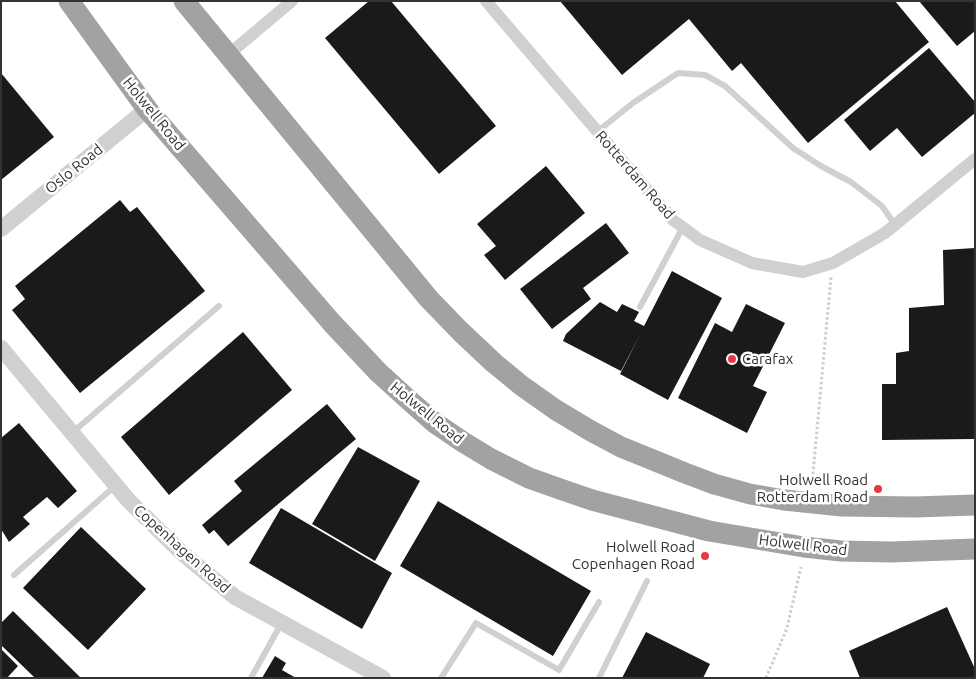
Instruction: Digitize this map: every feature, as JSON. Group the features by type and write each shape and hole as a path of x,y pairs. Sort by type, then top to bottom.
{"highway":[{"name":"Holwell Road","path":"69,1 147,109 332,323 378,372 435,423 491,459 529,478 592,500 709,531 804,547 841,551 891,552 975,549"},
{"path":"184,1 429,299 494,363 556,410 622,447 714,484 750,494 784,500 842,506 915,507 975,505"}],"street":[{"path":"228,54 292,1"},
{"name":"Rotterdam Road","path":"486,1 673,220 700,240 752,263 803,272 832,264 885,233 975,159"},
{"name":"Oslo Road","path":"1,229 147,109"},
{"name":"Copenhagen Road","path":"1,348 129,500 181,552 236,597 360,669 383,678"}],"lane":[{"path":"598,132 633,103 678,72 706,75 725,86 793,148 851,182 882,206 895,225"},
{"path":"640,307 683,228"},
{"path":"72,432 219,306"},
{"path":"14,575 116,485"},
{"path":"599,678 647,581"},
{"path":"441,678 476,623 559,670 599,602"},
{"path":"251,678 282,622"}],"path":[{"path":"812,484 832,264"},
{"path":"766,678 787,628 801,567"}],"building":[{"path":"369,1 391,1 496,126 439,174 325,38"},
{"path":"560,1 895,1 929,42 808,143 741,63 732,71 689,19 622,75"},
{"path":"919,1 975,1 975,31 957,46"},
{"path":"929,48 975,102 975,113 922,157 897,128 870,151 844,120"},
{"path":"1,73 54,137 1,180"},
{"path":"546,166 585,213 505,280 484,255 496,246 477,224"},
{"path":"120,200 130,212 137,207 205,291 80,393 12,310 25,299 15,286"},
{"path":"606,223 629,253 583,288 591,299 552,329 520,289"},
{"path":"975,248 975,439 882,440 882,384 896,384 896,353 909,351 909,308 944,305 943,250"},
{"path":"672,271 722,298 668,400 620,374 641,333 621,371 563,341 566,334 600,302 617,312 622,304 639,312 634,321 644,326"},
{"name":"Carafax","path":"746,304 785,323 753,386 767,392 747,433 678,398 715,323 732,332"},
{"path":"243,332 292,390 169,495 121,437"},
{"path":"327,404 356,439 228,546 214,530 209,534 202,525 242,491 234,481"},
{"path":"19,423 77,491 58,508 47,497 23,517 30,524 9,542 1,529 1,438"},
{"path":"358,447 420,481 375,561 312,524"},
{"path":"438,501 591,591 553,656 400,566"},
{"path":"281,508 392,573 362,629 249,563"},
{"path":"81,527 146,589 88,650 23,588"},
{"path":"947,607 975,669 975,678 860,678 849,651"},
{"path":"13,611 81,678 35,678 1,645 1,623"},
{"path":"646,632 710,664 703,678 622,678"},
{"path":"1,649 18,666 7,678 1,678"},
{"path":"275,656 286,663 282,670 296,678 262,678"}],"place":[{"name":"Carafax","path":"732,359"},
{"name":"Holwell Road Rotterdam Road","path":"878,489"},
{"name":"Holwell Road Copenhagen Road","path":"705,556"}]}
